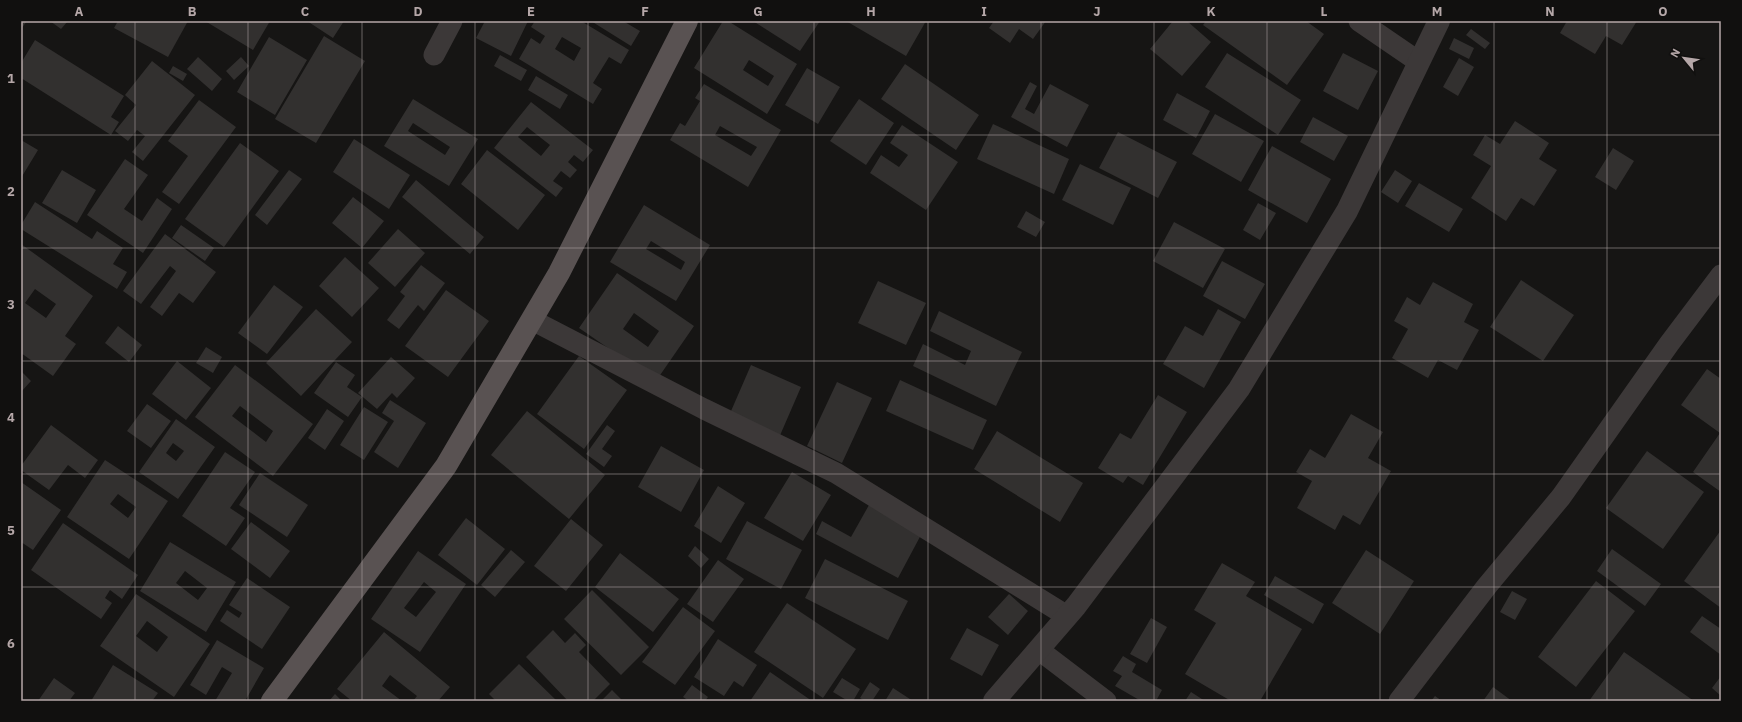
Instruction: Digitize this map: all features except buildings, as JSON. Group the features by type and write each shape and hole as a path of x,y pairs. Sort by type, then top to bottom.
{"main road":[{"path":"272,701 446,466 559,274 687,21"}],"street":[{"path":"434,55 452,21"},
{"path":"1359,21 1420,62"},
{"path":"994,701 1039,650 1126,542 1239,389 1347,211 1439,21"},
{"path":"1399,701 1487,586 1561,497 1669,344 1721,274"},
{"path":"532,320 704,409 836,473 1067,616"},
{"path":"1039,650 1106,701"}]}
